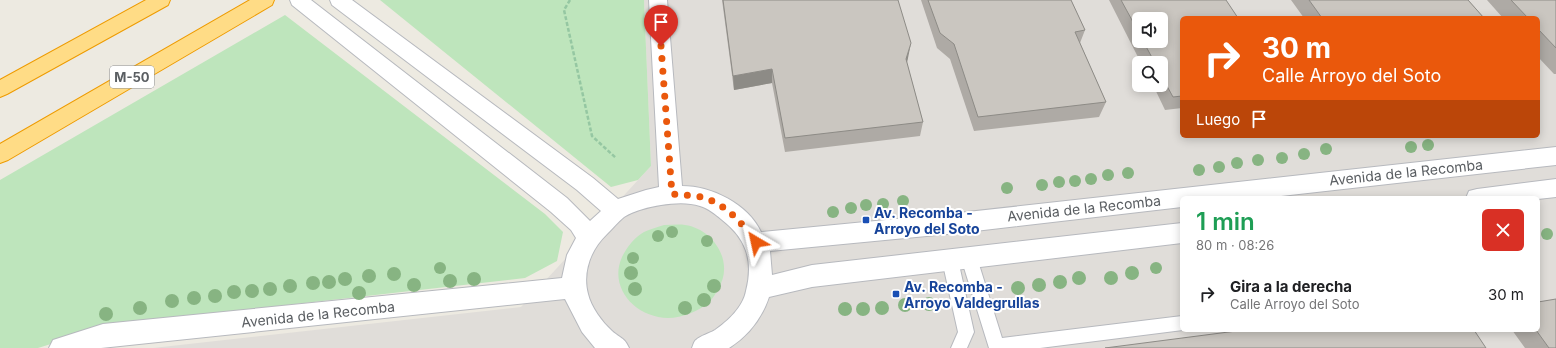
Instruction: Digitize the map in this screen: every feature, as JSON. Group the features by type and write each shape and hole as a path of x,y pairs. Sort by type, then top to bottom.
{"highway":[{"path":"0,89 161,0"},
{"name":"M-50","path":"0,154 265,0"}],"street":[{"path":"299,0 559,205 579,223 589,238"},
{"path":"339,0 585,184 616,210"},
{"path":"658,0 672,194"},
{"name":"Avenida de la Recomba","path":"1194,196 1556,156"},
{"path":"1493,196 1556,188"},
{"path":"616,348 606,343 586,319 574,291 575,271 580,254 589,238 616,210 647,198 672,194 698,196 720,205 740,221 756,242 761,259 760,288 751,309 738,328 705,348"},
{"name":"Avenida de la Recomba","path":"756,242 807,238 1180,197"},
{"path":"760,288 812,276 1180,233"},
{"name":"Avenida de la Recomba","path":"62,348 95,342 575,287"}],"lane":[{"path":"959,259 996,347 1180,323"},
{"path":"959,259 966,332 959,348"}],"path":[{"path":"570,0 564,10 592,136 616,158"}],"shaded area":[{"path":"644,0 1556,0 1556,348 153,348 521,307 651,166"}],"green space":[{"path":"380,0 644,0 651,166 638,180 611,187"},
{"path":"285,15 545,214 563,232 557,261 525,278 112,325 38,348 0,348 0,180"},
{"path":"664,225 685,225 705,233 713,240 723,258 723,279 710,301 696,311 673,318 656,317 645,313 636,307 622,290 619,280 619,269 622,257 631,243 644,232"}],"building":[{"path":"723,0 898,0 911,43 906,59 923,122 785,138 772,69 733,76"},
{"path":"928,0 1071,0 1085,30 1075,32 1106,102 978,117 954,44 940,33"},
{"path":"1121,0 1226,0 1237,16 1180,16 1180,96 1173,97 1168,88 1168,56 1151,56 1147,48 1168,48 1168,12 1132,12 1132,20"},
{"path":"1309,0 1468,0 1482,16 1321,16"},
{"path":"1511,0 1556,0 1556,48 1540,31 1540,16 1526,16"},
{"path":"1556,299 1556,348 1549,348 1537,332 1540,332 1540,302"},
{"path":"1229,332 1475,332 1486,348 1105,348"}],"place":[{"name":"Av. Recomba - Arroyo del Soto","path":"866,220"},
{"name":"Av. Recomba - Arroyo Valdegrullas","path":"896,294"}],"route":[{"path":"661,46 672,194 698,196 720,205 740,221 756,242"}]}
